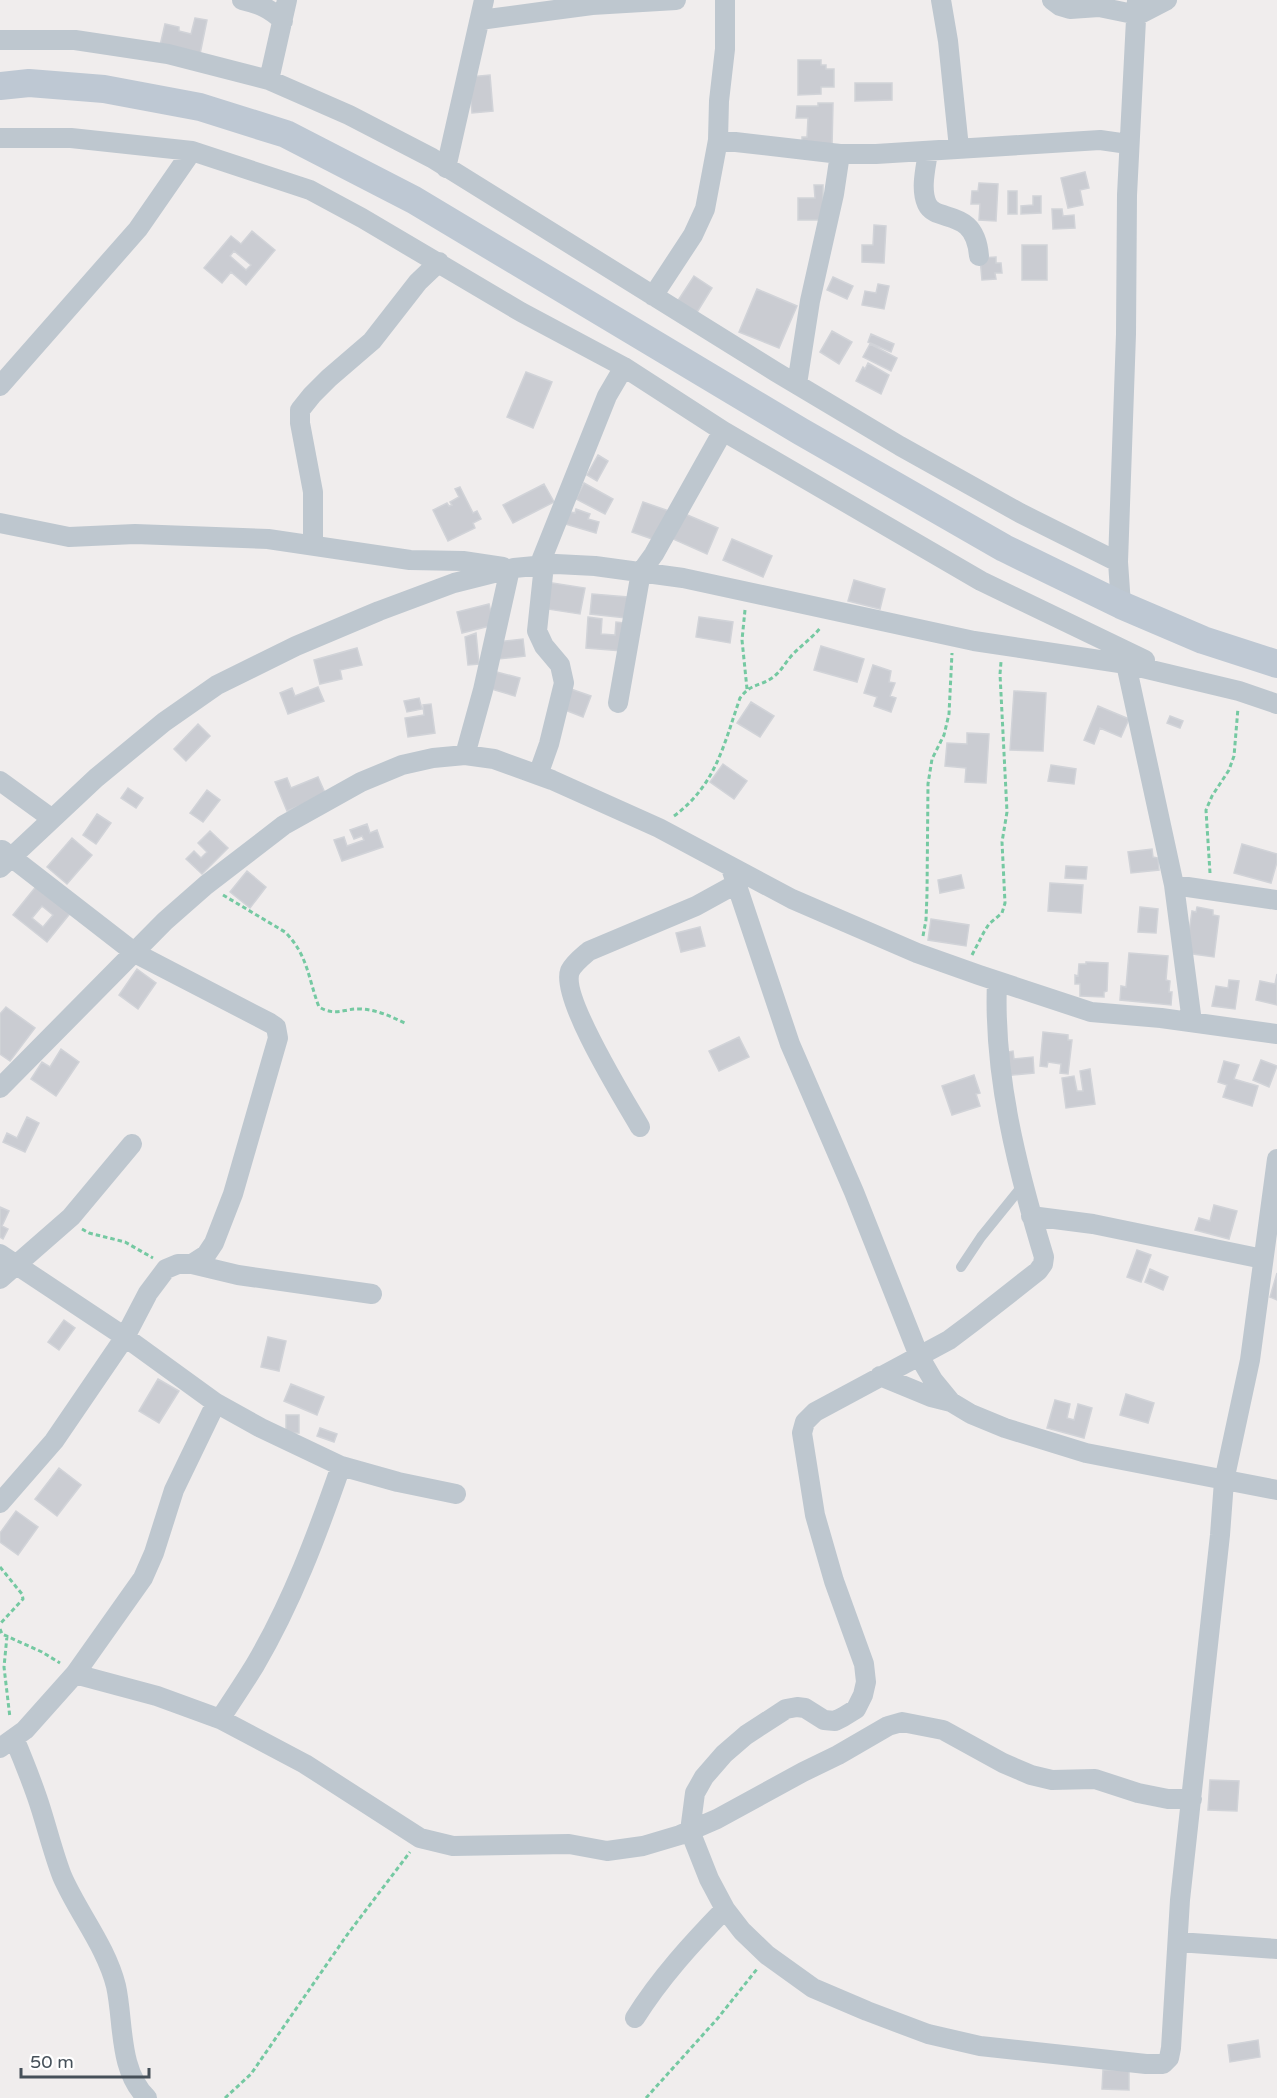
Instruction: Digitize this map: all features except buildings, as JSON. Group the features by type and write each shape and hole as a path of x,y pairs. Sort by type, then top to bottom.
{"main road":[{"path":"0,86 29,83 104,89 200,107 286,135 414,200 800,431 1004,548 1121,605 1203,640 1277,664"}],"street":[{"path":"242,0 261,4 283,21"},
{"path":"269,80 288,0"},
{"path":"446,168 484,0"},
{"path":"480,20 592,4 676,0"},
{"path":"653,296 693,235 705,209 718,140 718,100 725,49 725,0"},
{"path":"940,0 948,41 959,148"},
{"path":"1052,0 1070,9 1138,8 1167,0"},
{"path":"1121,605 1118,562 1126,334 1128,144 1138,8"},
{"path":"0,40 75,40 168,54 269,80 358,120 446,168 797,384 1020,513 1118,562"},
{"path":"0,138 71,138 192,151 310,190 439,262 521,312 624,367 723,431 981,581 1178,676"},
{"path":"718,140 840,154 928,152 959,148 1100,140 1128,144"},
{"path":"0,386 138,229 192,151"},
{"path":"928,152 925,178 926,203 930,208 965,223 978,245 979,256"},
{"path":"797,384 810,301 834,194 840,154"},
{"path":"313,545 313,492 300,423 300,410 329,378 372,341 418,282 439,262"},
{"path":"538,775 549,744 564,683 560,665 544,646 537,631 541,565 603,406 624,367"},
{"path":"618,703 641,572 654,554 723,431"},
{"path":"0,523 69,537 135,534 268,539 410,560 463,561 512,568"},
{"path":"192,1264 206,1255 220,1231 277,1044 278,1032 270,1023 135,953 4,857 164,722 217,685 296,646 378,611 454,583 512,568 541,565 596,566 683,578 952,636 1126,664 1239,691 1277,704"},
{"path":"465,754 512,568"},
{"path":"1126,664 1174,885 1192,1022"},
{"path":"0,1088 165,921 206,885 284,825 361,782 402,765 465,754 494,759 552,780 658,828 734,876 917,953 965,970 1091,1012 1192,1022 1277,1034"},
{"path":"0,781 51,818"},
{"path":"640,1127 601,1060 578,1010 570,988 569,973 576,961 589,951 696,906 734,876"},
{"path":"734,876 790,1044 854,1192 919,1356 933,1380 951,1402"},
{"path":"1174,885 1277,900"},
{"path":"998,981 996,1005 1000,1069 1023,1185 1044,1257 1043,1264 1020,1287 949,1340 815,1412 805,1422 802,1433 815,1515 834,1581 864,1664 866,1682 863,1695 856,1709 835,1720 824,1720 805,1708 786,1709 746,1734 724,1754 704,1777 695,1793 690,1831 709,1879 725,1909 742,1931 767,1955 813,1988 928,2034 980,2046 1146,2064 1163,2064 1169,2058 1180,1900 1224,1481 1250,1360 1277,1159"},
{"path":"0,1279 8,1260 71,1217 132,1144"},
{"path":"1031,1216 1093,1224 1263,1259"},
{"path":"8,1260 125,1337 216,1403 261,1428 341,1466 398,1482 456,1494"},
{"path":"0,1503 54,1441 125,1337 148,1293 166,1269 178,1264 192,1264 238,1275 372,1294"},
{"path":"880,1376 931,1397 951,1402 971,1414 1005,1428 1086,1453 1277,1490"},
{"path":"147,2098 140,2092 132,2077 126,2056 118,2001 108,1964 98,1942 77,1909 62,1875 37,1798 7,1743 36,1719 75,1674 143,1578 154,1553 174,1490 216,1403"},
{"path":"220,1719 255,1665 289,1600 318,1533 341,1466"},
{"path":"75,1674 157,1696 220,1719 304,1764 420,1838 453,1846 569,1844 607,1851 643,1846 690,1831 838,1755 888,1726 902,1722 943,1730 1003,1763 1031,1775 1052,1780 1095,1779 1138,1793 1192,1799"},
{"path":"635,2018 646,2000 683,1954 725,1909"},
{"path":"1178,1942 1277,1949"}],"lane":[{"path":"961,1267 1023,1185"}],"path":[{"path":"747,592 742,640 747,689"},
{"path":"658,828 693,799 712,776 740,698 747,689 765,682 778,672 834,611"},
{"path":"917,953 926,920 928,784 932,759 944,735 949,714 952,636"},
{"path":"965,970 984,932 989,924 1002,914 1005,903 1002,842 1007,812 1000,674 1003,645"},
{"path":"1211,890 1206,810 1229,770 1234,756 1238,728 1239,691"},
{"path":"206,885 285,932 293,940 301,951 319,1007 328,1012 340,1013 357,1009 374,1011 407,1024"},
{"path":"71,1217 80,1228 89,1233 125,1242 142,1251 166,1269"},
{"path":"0,1567 22,1594 23,1599 0,1624"},
{"path":"0,1629 7,1636 42,1652 75,1674"},
{"path":"7,1636 4,1667 9,1712 7,1743"},
{"path":"225,2098 251,2074 347,1935 420,1838"},
{"path":"646,2098 718,2018 767,1955"}]}
